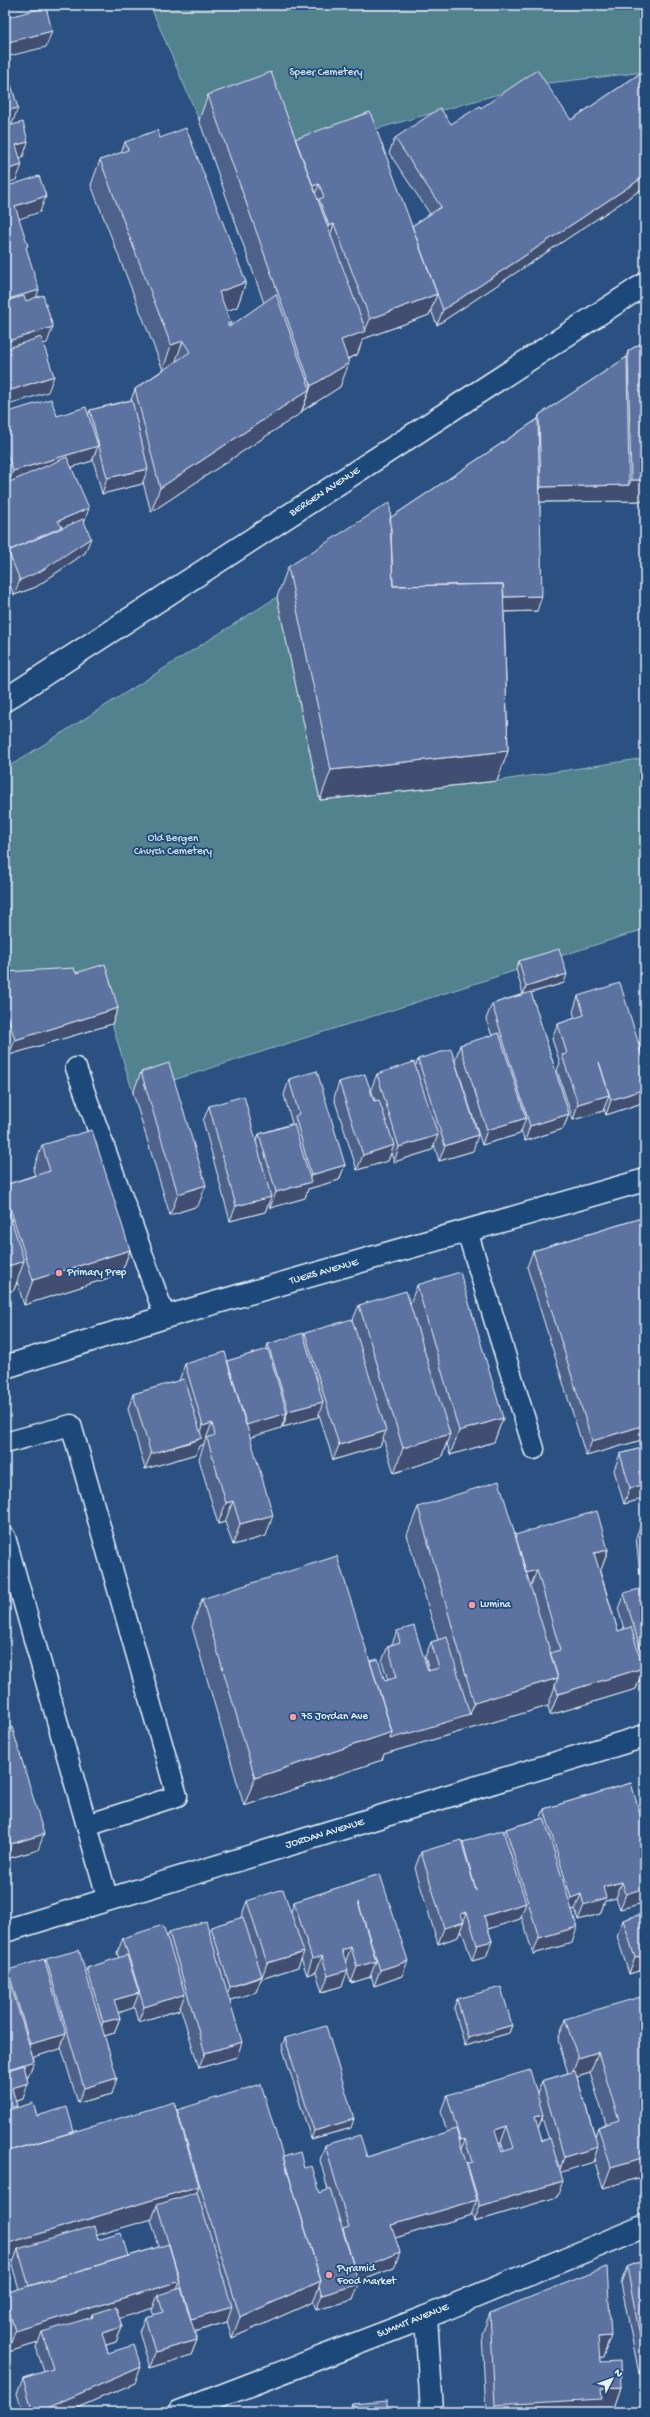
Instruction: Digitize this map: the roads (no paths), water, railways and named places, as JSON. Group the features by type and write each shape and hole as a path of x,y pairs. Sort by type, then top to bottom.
{"street":[{"name":"BERGEN AVENUE","path":"5,700 645,284"},
{"name":"TUERS AVENUE","path":"5,1367 165,1317 645,1180"},
{"name":"JORDAN AVENUE","path":"5,1931 645,1736"},
{"name":"SUMMIT AVENUE","path":"179,2412 426,2317 645,2226"},
{"path":"426,2317 432,2412"}],"lane":[{"path":"76,1068 165,1317"},
{"path":"468,1231 534,1449"},
{"path":"5,1444 71,1425 177,1796 87,1824"},
{"path":"5,1537 108,1900"}],"place":[{"name":"Primary Prep","path":"59,1273"},
{"name":"Lumina","path":"472,1605"},
{"name":"75 Jordan Ave","path":"293,1717"},
{"name":"Pyramid Food Market","path":"329,2275"}],"park label":[{"name":"Speer Cemetery","path":"326,73"},
{"name":"Old Bergen Church Cemetery","path":"173,845"}]}
